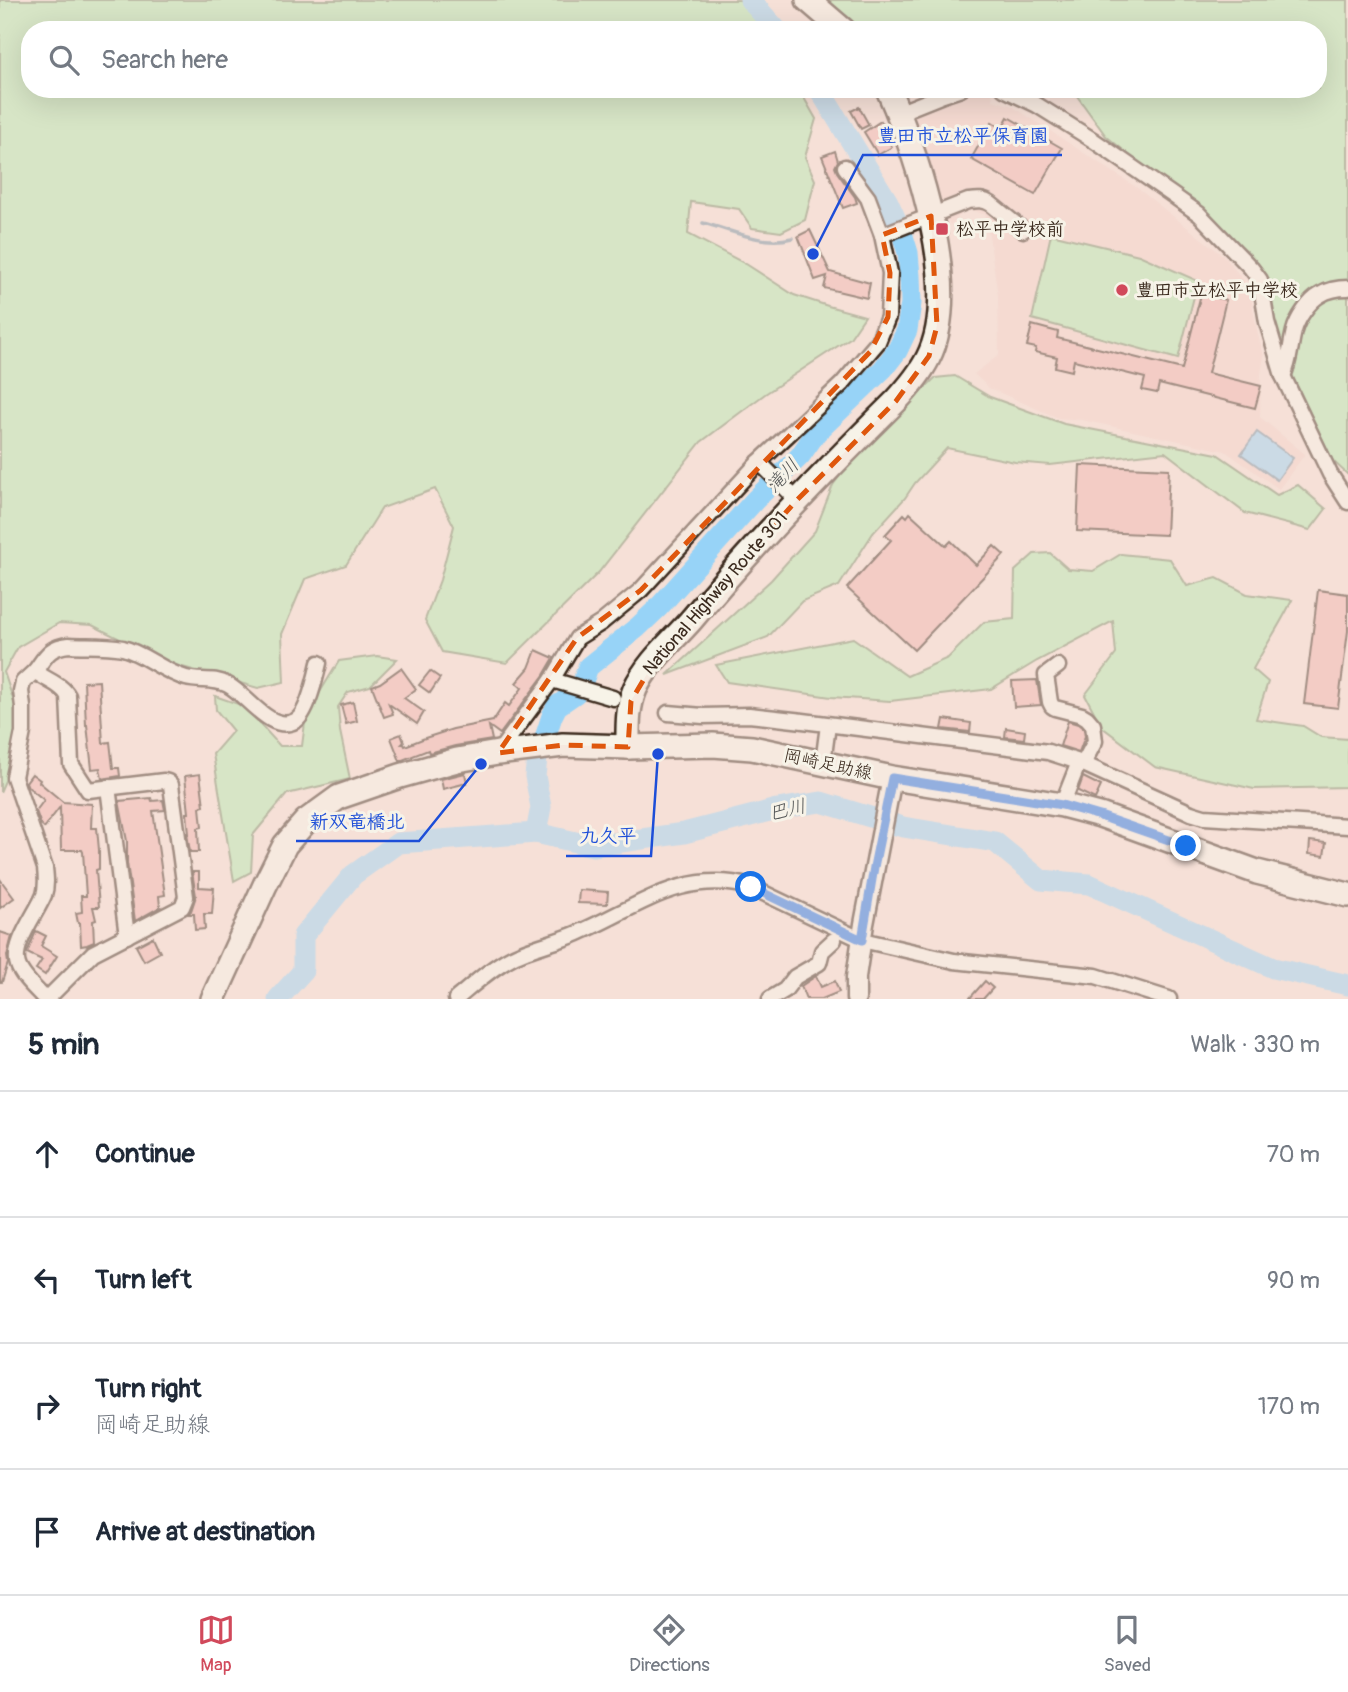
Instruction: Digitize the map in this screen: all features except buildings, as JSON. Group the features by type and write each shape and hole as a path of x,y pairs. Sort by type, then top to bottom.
{"main road":[{"path":"808,0 832,21"},
{"name":"National Highway Route 301","path":"628,747 631,701 636,687 660,652 797,500 896,401 929,356 939,310 938,261 924,218 923,186 892,98"},
{"name":"岡崎足助線","path":"628,747 713,744 752,748 823,763 890,787 1062,805 1257,872 1348,895"},
{"path":"213,999 285,845 306,821 339,797 457,760 507,751 563,745 628,747"}],"street":[{"path":"898,113 936,98"},
{"path":"1021,98 1093,140 1199,215 1251,268 1260,280 1267,322 1283,376 1330,474 1348,502"},
{"path":"507,751 556,682 577,638 601,623 641,590 759,462 842,384 878,342 888,317 890,273 882,235 868,198 845,167"},
{"path":"882,235 968,201 985,200 1023,230"},
{"path":"1283,376 1289,363 1295,327 1308,306 1320,295 1348,288"},
{"path":"759,462 797,500"},
{"path":"35,671 65,689 68,696 71,764 88,790 164,781 171,785 186,897 182,907 93,953 46,999 20,970 16,961 23,936 44,894 46,879 15,777 23,732 20,691 23,682 35,671 49,651 61,646 124,649 188,679 217,681 229,685 264,714 278,723 286,723 300,717 320,663"},
{"path":"1058,666 1045,675 1049,702 1055,708 1087,718 1093,725 1095,741 1081,763 1062,805"},
{"path":"556,682 612,698"},
{"path":"668,713 703,716 749,715 1048,752 1081,763 1204,817 1348,827"},
{"path":"823,763 828,725"},
{"path":"108,787 127,936"},
{"path":"856,999 856,977 863,932 890,787"},
{"path":"456,999 483,976 514,956 579,933 661,893 703,881 737,883 751,887 863,932 954,961 1096,976 1169,999"},
{"path":"770,999 785,990 795,977 819,963 822,951 834,940"}],"highlighted area":[{"path":"931,216 937,326 929,356 896,401 797,500 660,652 631,701 628,747 563,745 498,753 577,638 641,590 870,352 888,317 890,273 882,235"}],"shaded area":[{"name":"豊田市立松平中学校","path":"954,98 993,98 1012,106 1136,187 1225,257 1245,283 1251,297 1264,356 1260,417 1305,454 1279,489 1225,451 1082,420 1058,418 989,388 974,374 999,355 998,296 986,215 967,209 950,225 940,207 908,124 914,112"}],"green space":[{"path":"0,0 740,0 757,21 21,21 21,98 804,98 816,119 805,157 815,180 805,220 781,232 752,228 739,209 691,202 688,234 746,264 794,295 865,316 850,338 765,394 701,442 599,572 507,663 442,652 425,620 440,580 454,526 435,489 382,508 346,565 305,579 282,634 284,682 258,688 168,663 92,625 59,623 18,647 4,672 15,705 19,749 0,792"},
{"path":"820,0 1348,0 1348,475 1333,461 1281,352 1263,270 1246,250 1106,136 1078,98 1327,98 1327,21 844,21"},
{"path":"1051,234 1139,255 1198,281 1178,359 1032,319"},
{"path":"955,376 990,397 1064,424 1217,454 1277,495 1298,485 1326,509 1310,530 1245,513 1165,452 1050,465 1015,462 947,448 873,533 839,586 802,601 768,637 667,675 771,580 815,531 833,485 854,457 935,378"},
{"path":"1050,553 1068,569 1093,571 1121,554 1170,559 1187,586 1217,578 1247,594 1292,600 1253,669 1268,682 1256,719 1303,726 1321,737 1348,739 1348,787 1254,789 1155,767 1102,727 1085,695 1116,654 1113,621 991,689 890,701 831,697 727,682 716,665 853,638 907,676 948,658 984,622 1014,619 1015,571 1034,554"},
{"path":"377,656 397,659 370,686 348,692 338,707 350,779 287,794 253,835 251,872 234,881 213,754 233,731 216,710 215,696 244,706 280,746 302,746 306,715 339,661"}],"water":[{"path":"1257,432 1293,458 1277,480 1241,454"}],"waterway":[{"name":"滝川","path":"750,0 769,21"},
{"name":"滝川","path":"536,833 541,807 535,776 537,758 557,706 576,693 588,667 658,608 755,500 800,456 816,433 883,369 897,351 907,330 911,303 910,276 908,253 902,233 888,202 824,98"},
{"path":"703,223 758,239 792,238"},
{"name":"巴川","path":"278,999 303,971 303,936 353,875 398,843 536,833 593,846 684,833 777,809 821,802 903,827 995,842 1041,880 1089,884 1273,968 1348,985"}],"place":[{"name":"松平中学校前","path":"942,229"},
{"name":"豊田市立松平保育園","path":"813,254"},
{"name":"豊田市立松平中学校","path":"1122,290"},
{"name":"九久平","path":"658,754"},
{"name":"新双竜橋北","path":"481,764"}],"route":[{"path":"751,887 862,940 892,778 1062,805 1186,846"}]}
